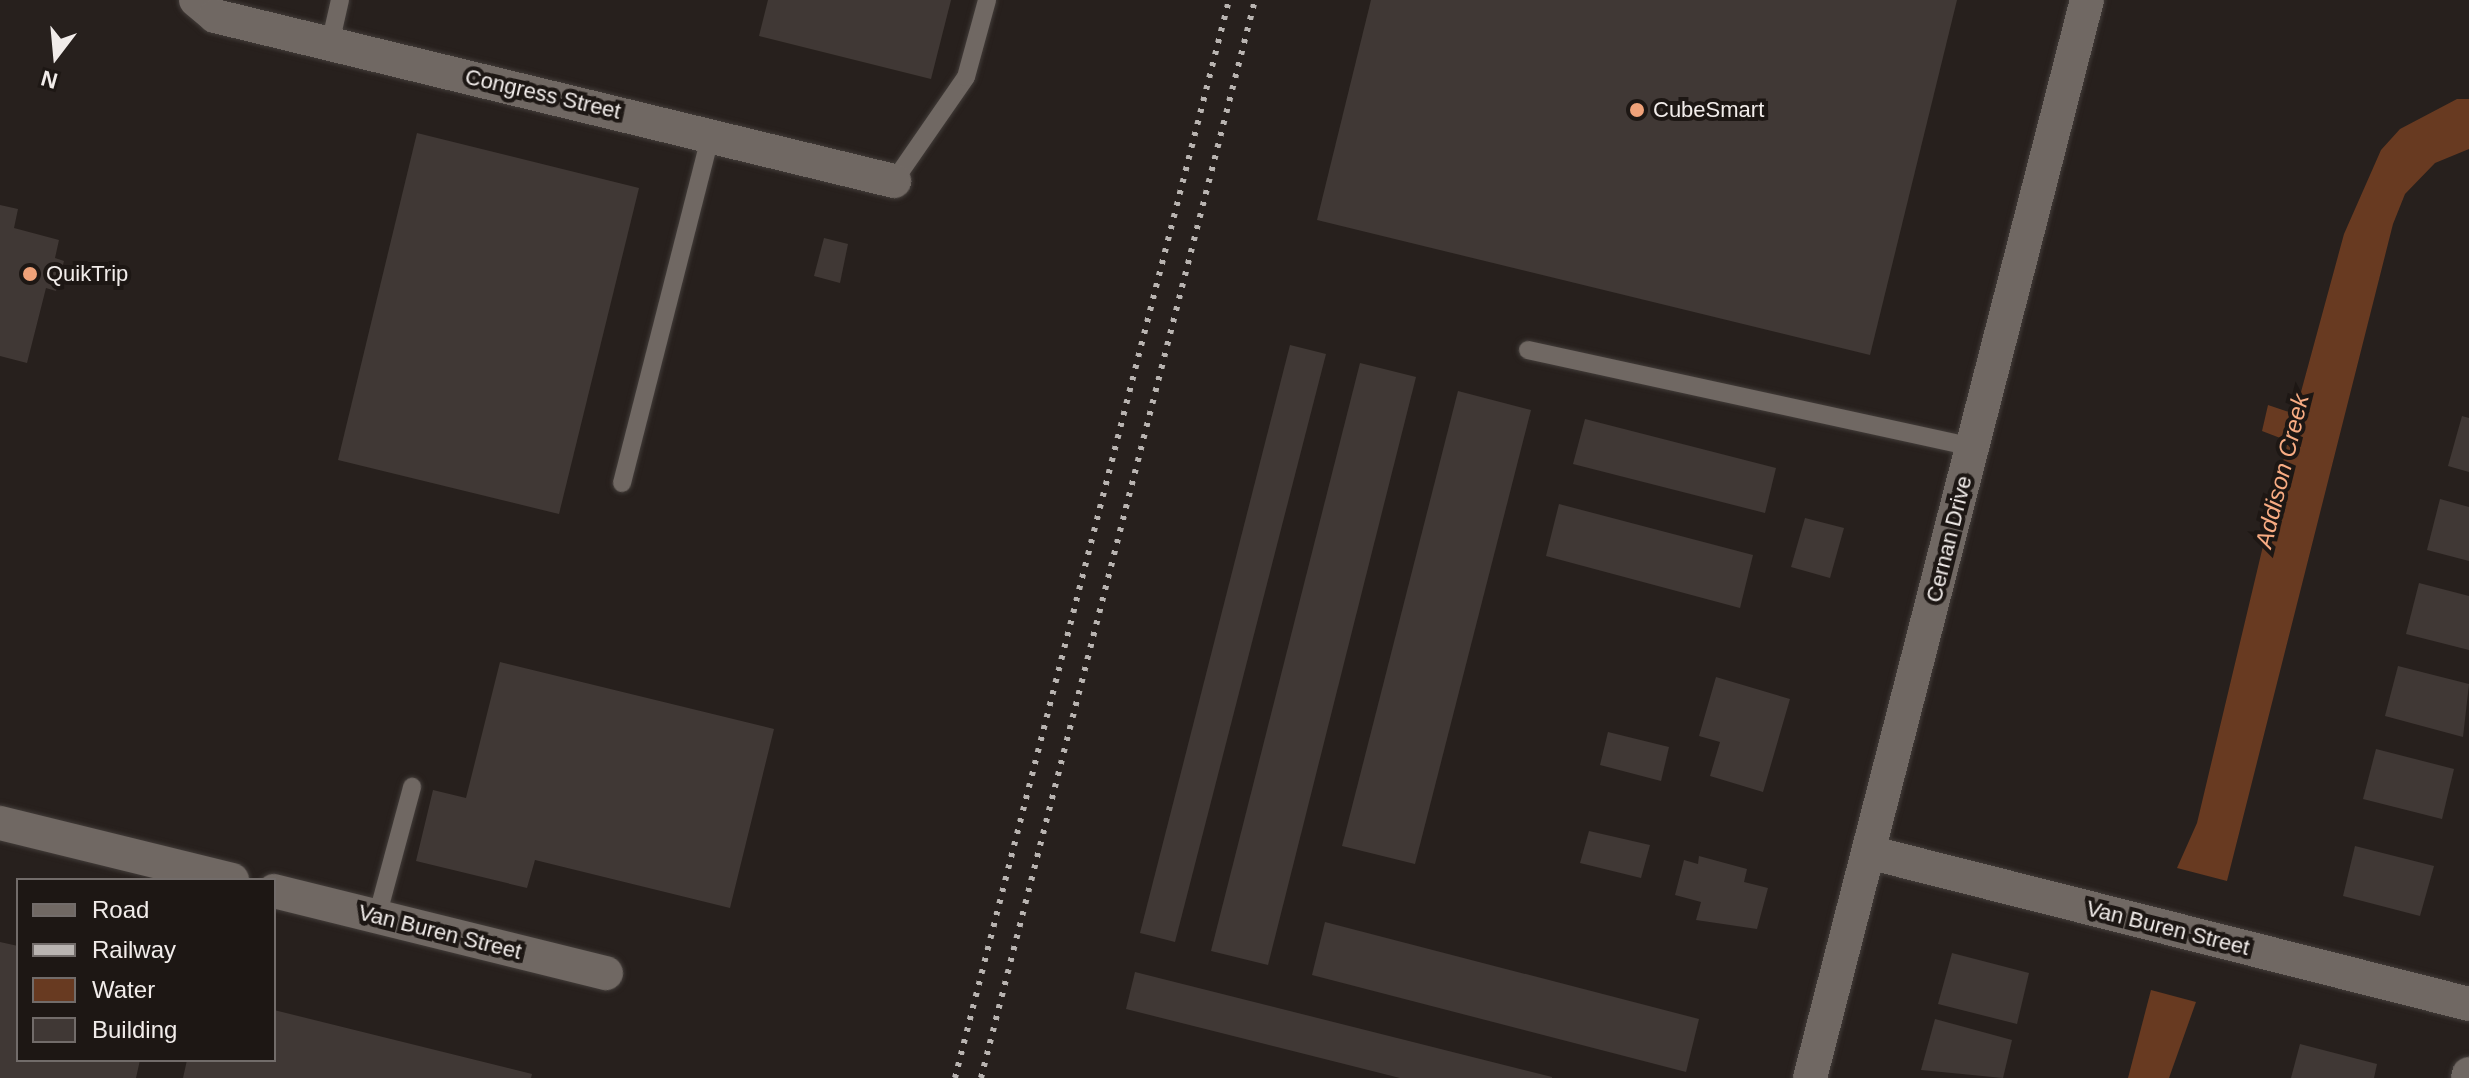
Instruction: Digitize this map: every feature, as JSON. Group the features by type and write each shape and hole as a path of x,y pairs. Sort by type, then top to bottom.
{"street":[{"name":"Congress Street","path":"196,0 215,16 711,133 894,181"},
{"name":"Cernan Drive","path":"1810,1078 2087,0"},
{"path":"0,823 224,878"},
{"name":"Van Buren Street","path":"1868,852 2469,1004"},
{"name":"Van Buren Street","path":"276,892 606,973"}],"lane":[{"path":"330,44 340,0"},
{"path":"894,181 966,77 987,0"},
{"path":"622,483 711,133"},
{"path":"1528,350 1972,447"},
{"path":"377,917 412,787"}],"water":[{"name":"Addison Creek","path":"2457,99 2469,99 2469,149 2435,163 2405,194 2393,224 2227,881 2177,868 2197,823 2288,441 2262,431 2268,405 2295,414 2344,234 2381,150 2400,129"},
{"path":"2151,990 2196,1002 2169,1078 2128,1078"}],"building":[{"path":"768,0 951,0 931,79 759,36"},
{"name":"CubeSmart","path":"1371,0 1957,0 1870,355 1317,220"},
{"path":"417,133 639,188 559,514 338,460"},
{"name":"QuikTrip","path":"0,205 18,209 14,228 59,240 55,258 64,261 56,291 46,288 27,363 0,356"},
{"path":"824,238 848,244 840,283 814,276"},
{"path":"1290,345 1326,354 1175,942 1140,933"},
{"path":"1360,363 1416,377 1268,965 1211,951"},
{"path":"1458,391 1531,410 1415,864 1342,846"},
{"path":"2462,416 2469,418 2469,472 2448,466"},
{"path":"1585,419 1776,468 1765,513 1573,464"},
{"path":"2440,499 2469,507 2469,561 2427,550"},
{"path":"1559,504 1753,555 1740,608 1546,556"},
{"path":"1805,518 1844,528 1830,578 1791,567"},
{"path":"2419,583 2469,596 2469,650 2406,634"},
{"path":"500,662 774,729 730,908 535,860 527,888 416,861 433,790 466,798"},
{"path":"2398,666 2469,684 2463,737 2385,716"},
{"path":"1716,677 1790,699 1763,792 1710,776 1720,742 1699,736"},
{"path":"1608,732 1669,747 1661,781 1600,765"},
{"path":"2376,749 2454,769 2442,819 2363,799"},
{"path":"1589,831 1650,845 1641,878 1580,863"},
{"path":"2355,846 2434,866 2420,916 2343,896"},
{"path":"1699,856 1747,869 1744,882 1768,888 1757,929 1696,920 1701,902 1675,895 1684,860 1698,864"},
{"path":"1325,922 1699,1019 1686,1072 1312,975"},
{"path":"0,942 16,946 16,1062 140,1062 136,1078 0,1078"},
{"path":"1952,953 2029,973 2017,1024 1938,1004"},
{"path":"1135,972 1552,1078 1400,1078 1126,1009"},
{"path":"276,1010 532,1074 531,1078 183,1078 187,1062 276,1062"},
{"path":"1935,1019 2012,1040 2003,1078 1921,1070"},
{"path":"2300,1044 2377,1064 2374,1078 2291,1078"}],"railway":[{"path":"955,1078 1229,0"},
{"path":"981,1078 1255,0"}],"place":[{"name":"CubeSmart","path":"1637,110"},
{"name":"QuikTrip","path":"30,274"}]}
